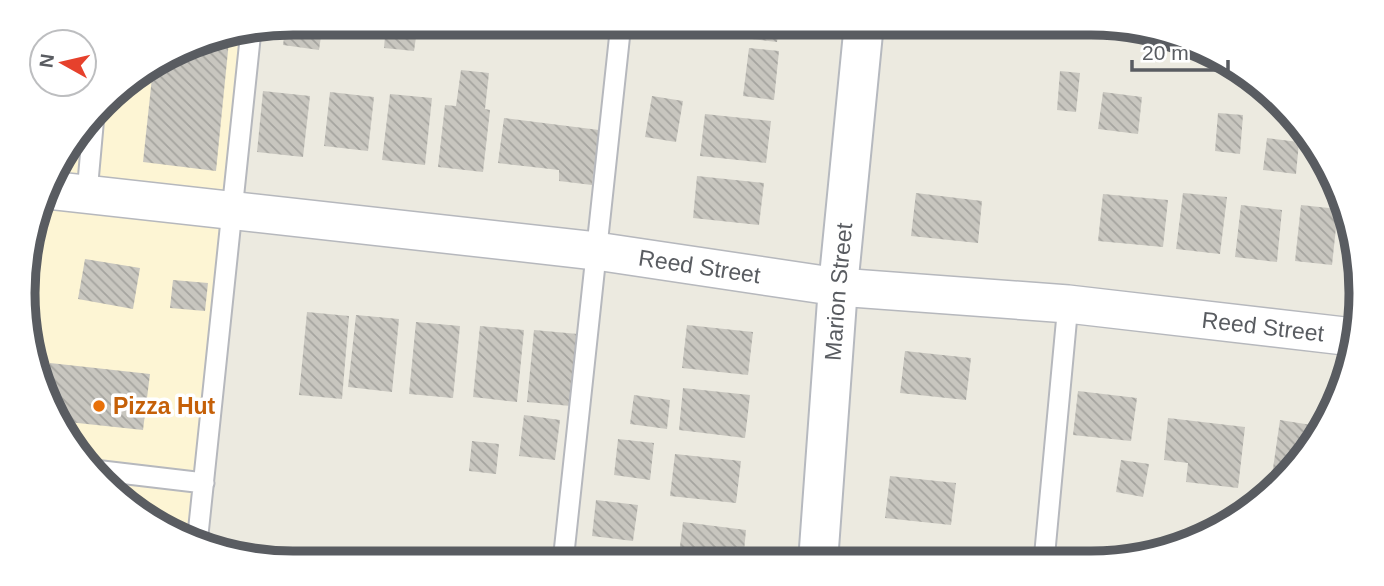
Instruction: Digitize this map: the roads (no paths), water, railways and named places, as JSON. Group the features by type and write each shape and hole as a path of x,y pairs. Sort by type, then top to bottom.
{"street":[{"name":"Marion Street","path":"819,551 838,287 863,35"},
{"name":"Reed Street","path":"57,191 596,251 838,287 1068,304 1345,336"}],"lane":[{"path":"565,551 620,35"},
{"path":"199,533 250,39"},
{"path":"87,193 93,131"},
{"path":"1045,551 1068,304"},
{"path":"108,472 204,483"}],"place":[{"name":"Pizza Hut","path":"99,406"}]}
